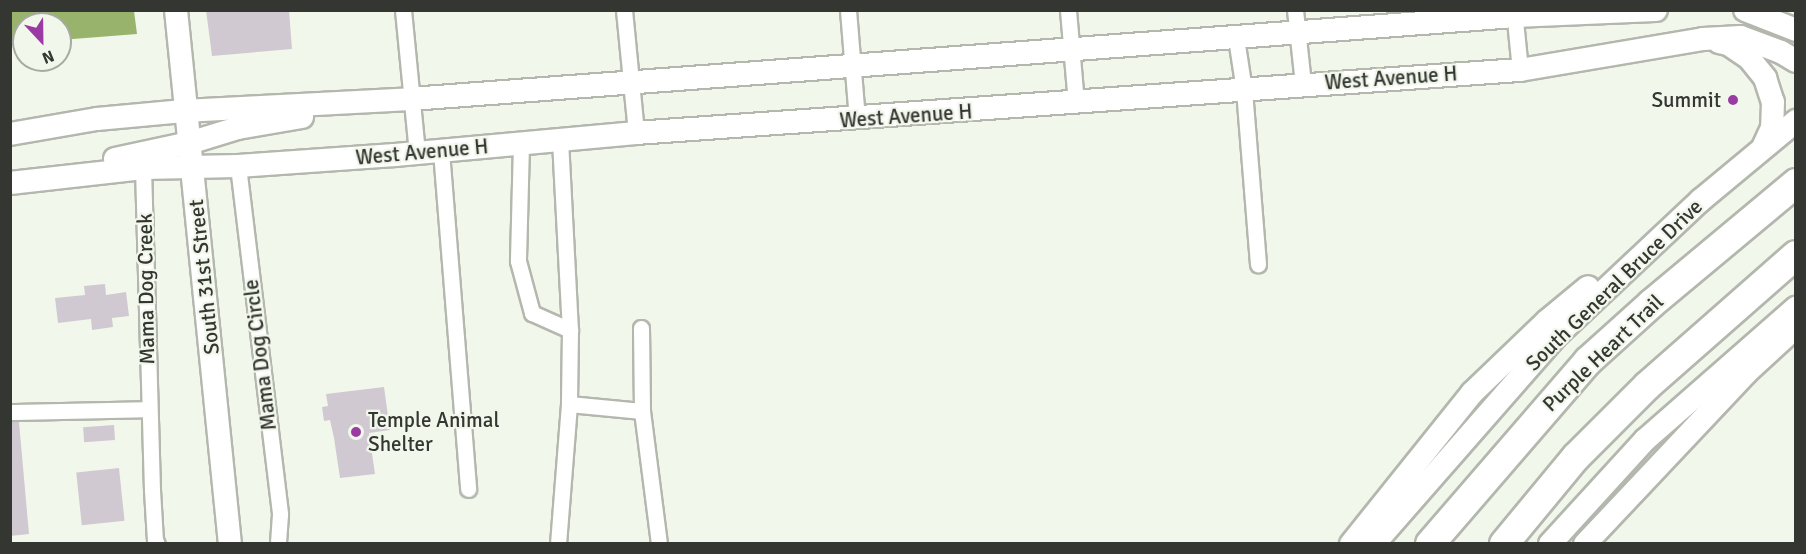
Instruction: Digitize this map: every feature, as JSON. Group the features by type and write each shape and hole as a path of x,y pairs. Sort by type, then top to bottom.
{"highway":[{"name":"Purple Heart Trail","path":"1430,543 1588,361 1651,304 1796,183"},
{"path":"1504,543 1576,458 1647,386 1796,255"}],"main road":[{"name":"South 31st Street","path":"176,10 184,111 192,168 229,532"},
{"path":"10,134 97,119 184,111 411,99 1072,51 1514,13 1656,10"},
{"path":"1745,10 1796,30"},
{"name":"West Avenue H","path":"10,183 143,168 237,166 417,154 636,133 1076,104 1303,84 1520,70 1703,39 1741,38 1781,52 1796,61"},
{"path":"1703,39 1728,44 1749,58 1765,78 1773,102 1772,128 1761,150"},
{"path":"54,178 87,165 189,143 238,128 302,117 318,104"},
{"name":"South General Bruce Drive","path":"1374,543 1555,337 1701,200 1796,121"},
{"path":"1351,543 1472,393 1547,321 1625,257 1701,200"},
{"path":"1551,543 1645,440 1796,308"},
{"path":"1585,543 1746,373 1796,327"}],"street":[{"path":"403,10 417,154"},
{"path":"624,10 636,133"},
{"path":"848,10 857,119"},
{"path":"1068,10 1076,104"},
{"path":"1295,10 1303,84"},
{"path":"1514,13 1520,70"},
{"path":"1236,38 1244,90 1258,264"},
{"path":"558,543 569,404 570,330 566,203 560,141"},
{"path":"520,144 518,261 532,313 570,330"},
{"path":"441,151 468,489"},
{"name":"Mama Dog Circle","path":"237,166 280,514 278,543"},
{"name":"Mama Dog Creek","path":"143,168 149,409"},
{"path":"641,328 642,411 659,543"},
{"path":"569,404 642,411"},
{"path":"10,412 149,409 154,540 157,543"}],"shaded area":[{"path":"11,10 134,11 137,34 72,39 72,12 12,12 11,43"}],"building":[{"path":"206,10 289,10 292,49 212,56"},
{"path":"105,284 106,295 126,292 129,316 112,318 113,327 92,330 91,319 58,323 55,298 85,295 84,286"},
{"name":"Temple Animal Shelter","path":"384,387 390,430 369,433 375,474 340,478 330,420 324,421 322,407 328,406 326,394"},
{"path":"10,422 19,422 29,534 10,536"},
{"path":"114,425 115,440 84,442 83,427"},
{"path":"119,468 125,521 82,525 76,472"}],"place":[{"name":"Summit","path":"1733,100"},
{"name":"Temple Animal Shelter","path":"356,432"}]}
